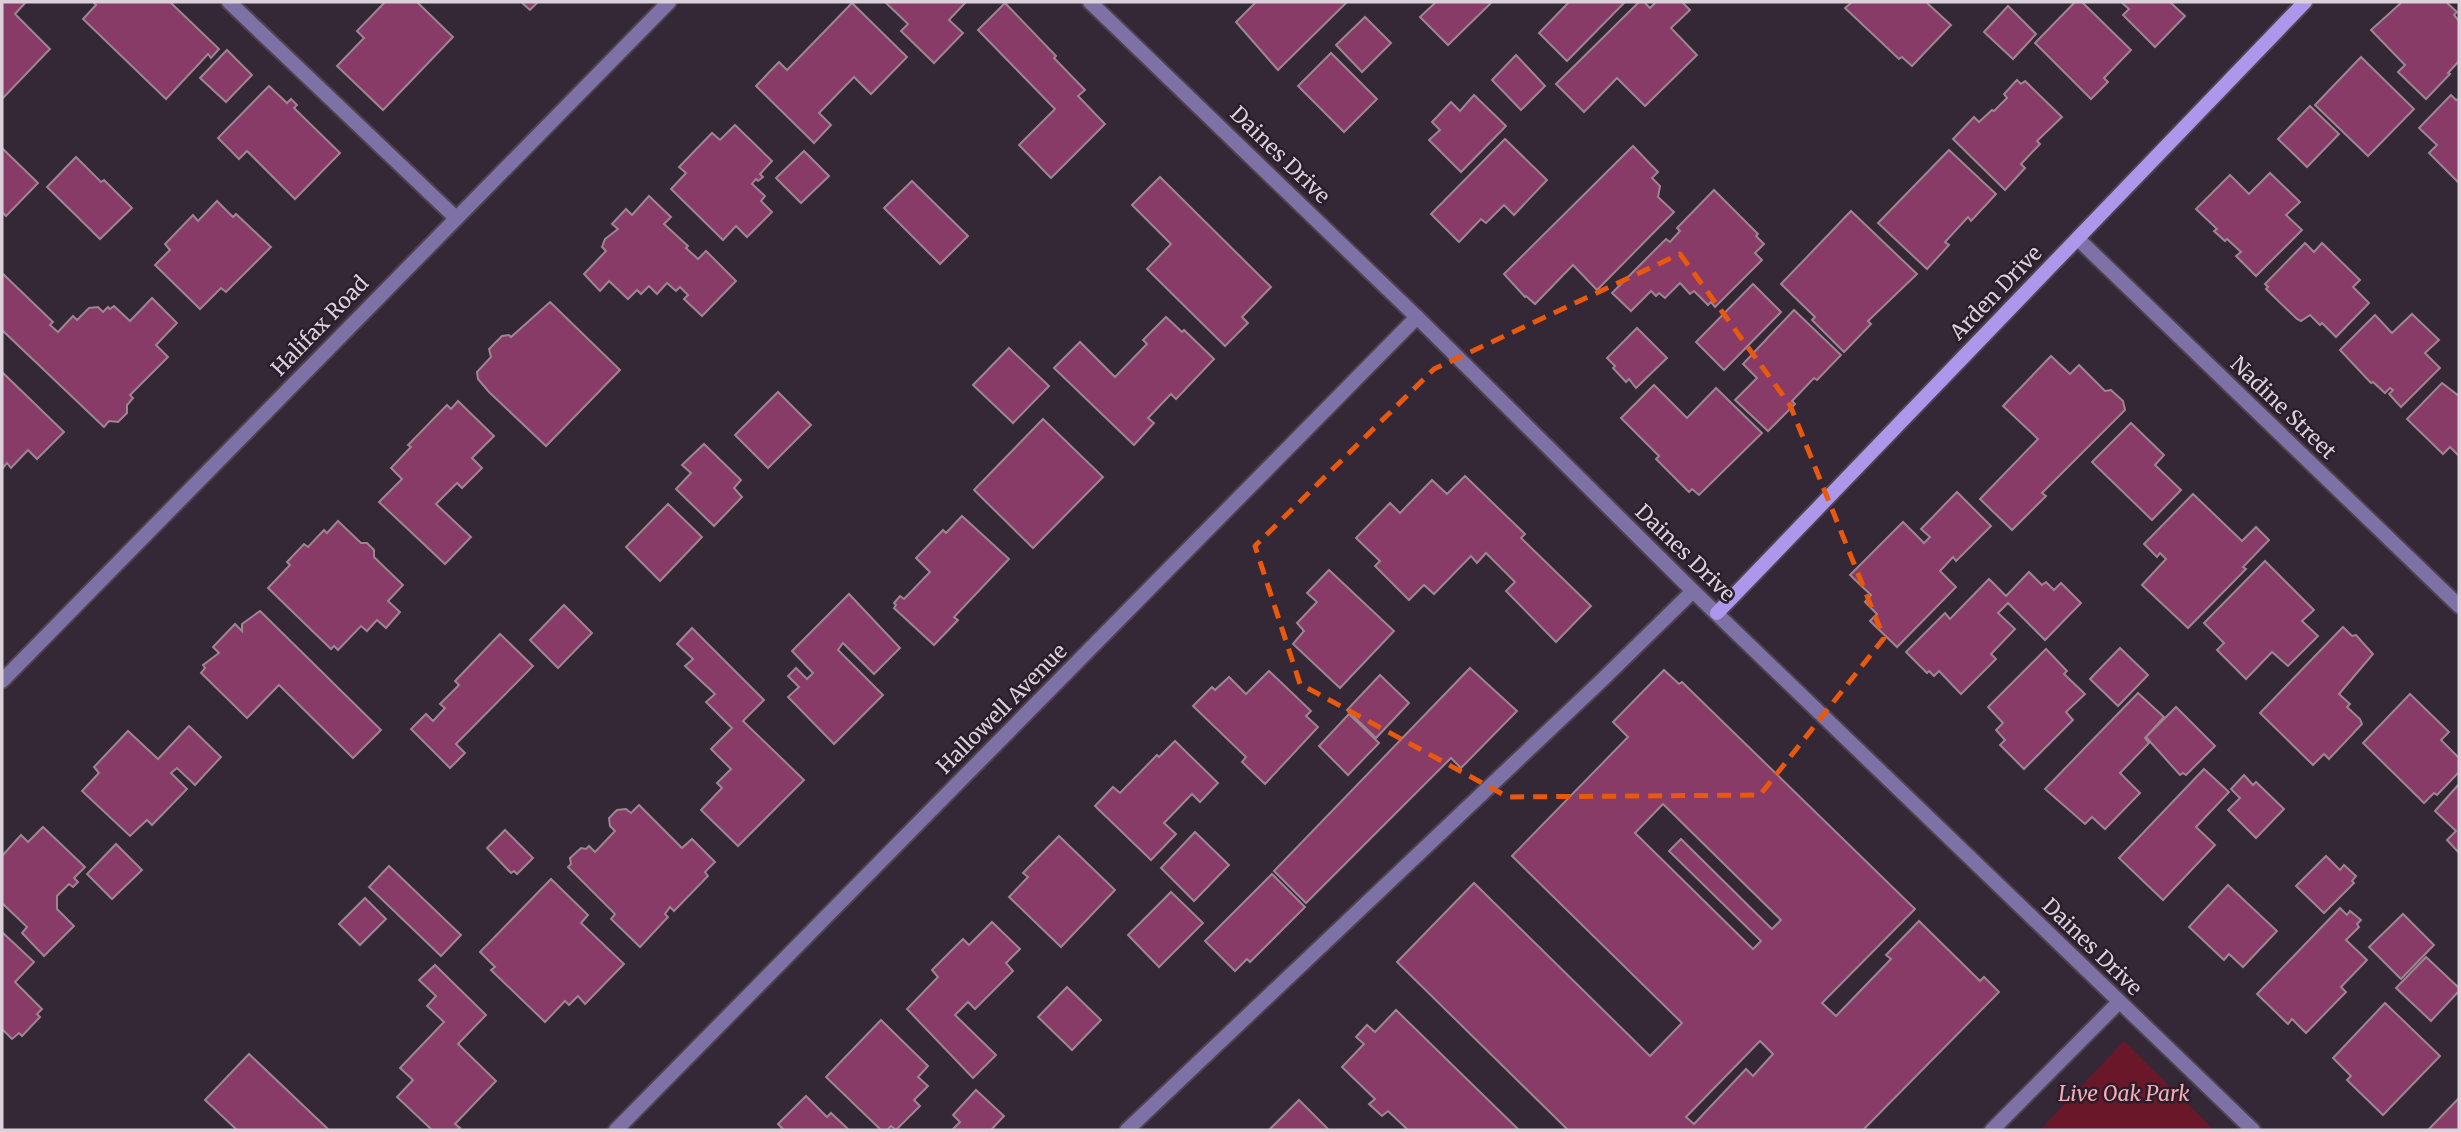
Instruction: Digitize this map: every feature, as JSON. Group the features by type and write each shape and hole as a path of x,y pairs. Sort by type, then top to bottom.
{"street":[{"path":"229,2 456,218"},
{"name":"Halifax Road","path":"2,681 669,2"},
{"name":"Daines Drive","path":"1090,2 1417,317 1693,591 2253,1130"},
{"name":"Arden Drive","path":"1717,613 2305,2"},
{"name":"Nadine Street","path":"2078,239 2459,606"},
{"name":"Hallowell Avenue","path":"616,1130 1417,317"},
{"path":"1126,1130 1693,591"},
{"path":"1992,1130 2119,1002"}],"highlighted area":[{"path":"1680,254 1790,405 1884,638 1760,795 1508,797 1300,684 1255,546 1434,369"}],"green space":[{"name":"Live Oak Park","path":"2124,1041 2214,1130 2040,1130"}],"building":[{"path":"2,2 26,2 15,14 50,49 2,99"},
{"path":"93,2 170,2 219,49 211,58 208,54 166,99 83,19 96,5"},
{"path":"385,2 417,2 453,37 383,110 337,66 364,38 357,31"},
{"path":"521,2 538,2 530,10"},
{"path":"885,2 966,2 949,20 963,33 934,63 901,31 908,24"},
{"path":"1256,2 1347,2 1278,70 1236,22"},
{"path":"1436,2 1492,2 1448,45 1420,17"},
{"path":"1569,2 1625,2 1567,61 1539,33"},
{"path":"1639,2 1644,2 1650,8 1656,2 1682,2 1690,10 1671,28 1697,55 1645,106 1617,78 1584,112 1556,84"},
{"path":"1852,2 1926,2 1951,25 1912,66 1902,57 1899,59 1845,8"},
{"path":"2075,2 2082,2 2131,50 2104,78 2108,82 2091,99 2035,43"},
{"path":"2121,2 2170,2 2185,16 2155,47 2123,15 2129,9"},
{"path":"2402,2 2446,2 2457,12 2454,15 2459,21 2459,61 2426,99 2398,72 2405,65 2371,30"},
{"path":"852,3 907,57 871,94 854,77 819,113 831,125 814,143 756,86 779,62 787,70"},
{"path":"1005,3 1085,90 1078,96 1105,124 1051,178 1019,145 1055,109 978,30"},
{"path":"2008,6 2036,34 2013,59 1984,32"},
{"path":"1365,17 1391,43 1362,72 1336,45"},
{"path":"227,50 252,75 226,102 200,78"},
{"path":"1331,53 1377,99 1344,132 1298,86"},
{"path":"1516,55 1545,86 1521,110 1492,80"},
{"path":"2361,57 2414,109 2368,156 2315,105"},
{"path":"2017,80 2021,84 2025,81 2062,117 2037,141 2040,144 2021,164 2025,168 2005,190 1953,139 1974,117 1979,122 1994,111 2007,98 2004,94"},
{"path":"269,86 287,103 291,99 297,105 294,108 340,153 295,199 247,151 239,159 218,138"},
{"path":"1474,95 1506,126 1461,172 1429,140 1440,130 1432,122 1451,102 1460,111"},
{"path":"2451,95 2456,100 2459,99 2459,183 2429,153 2437,145 2419,128"},
{"path":"2310,106 2339,134 2307,167 2278,139"},
{"path":"735,125 772,161 760,174 763,177 752,184 765,196 761,201 772,212 747,237 736,226 723,240 671,189 686,173 679,167 712,133 720,140"},
{"path":"1505,139 1547,180 1514,215 1504,205 1486,223 1481,219 1459,242 1431,214"},
{"path":"1633,146 1658,172 1652,178 1660,186 1658,197 1674,212 1597,290 1573,265 1535,304 1504,274"},
{"path":"2,148 38,183 6,216 2,212"},
{"path":"1949,150 1996,194 1971,221 1968,217 1945,242 1949,245 1927,269 1878,223"},
{"path":"804,151 829,176 801,203 776,178"},
{"path":"76,157 132,208 100,239 47,187"},
{"path":"2270,173 2300,202 2286,215 2302,230 2256,276 2236,256 2241,252 2214,231 2217,229 2196,209 2230,175 2249,194"},
{"path":"1160,177 1271,287 1242,317 1248,323 1225,346 1147,269 1171,244 1132,205"},
{"path":"912,181 968,236 940,264 884,208"},
{"path":"1714,190 1758,234 1756,236 1764,244 1755,253 1762,260 1715,307 1711,302 1708,305 1694,291 1690,294 1680,283 1665,298 1659,293 1656,296 1651,291 1631,311 1612,293 1666,239 1670,242 1680,231 1677,228"},
{"path":"649,196 671,217 664,224 688,246 686,248 698,259 706,251 736,281 702,316 684,299 688,295 680,287 676,291 667,283 657,294 649,286 641,294 637,290 628,299 609,281 600,291 584,274 606,251 602,247 605,239 618,229 612,224 626,209 632,215"},
{"path":"217,201 233,217 236,214 271,247 226,292 221,288 200,309 155,265 170,250 165,244 193,215 198,221"},
{"path":"1851,211 1917,274 1868,321 1871,324 1844,352 1812,320 1815,317 1781,284"},
{"path":"2305,243 2314,252 2322,243 2360,280 2353,287 2369,303 2336,337 2310,315 2301,321 2297,319 2266,289 2268,287 2265,284"},
{"path":"2,273 53,322 50,325 58,332 73,316 77,320 89,308 98,307 103,312 114,306 130,321 152,298 177,323 156,345 168,357 130,395 133,398 127,405 127,413 118,422 109,421 104,427 2,330"},
{"path":"1753,284 1781,312 1724,370 1696,342"},
{"path":"550,302 620,370 546,446 489,392 478,379 477,372 491,357 489,349 502,336 511,337"},
{"path":"1794,310 1841,355 1817,380 1814,378 1792,401 1795,404 1768,431 1735,400 1757,378 1743,364"},
{"path":"2412,314 2439,340 2425,353 2440,368 2401,407 2389,394 2393,390 2390,388 2385,393 2371,383 2340,350 2375,315 2392,333"},
{"path":"1166,317 1214,359 1176,399 1171,394 1148,418 1154,423 1134,445 1054,368 1080,342 1115,377 1147,344 1143,340"},
{"path":"1637,328 1667,358 1636,388 1629,379 1626,382 1607,358"},
{"path":"1009,348 1049,386 1013,423 973,385"},
{"path":"2051,356 2070,374 2079,365 2105,391 2111,390 2123,401 2125,410 2042,493 2046,496 2012,530 1980,499 2038,439 2003,406"},
{"path":"2,372 64,432 37,459 28,450 11,468 7,463 2,469"},
{"path":"2442,383 2459,396 2459,456 2450,447 2443,454 2407,419"},
{"path":"1654,385 1687,418 1716,388 1762,433 1699,495 1692,489 1689,492 1656,459 1659,456 1621,418"},
{"path":"778,392 811,425 768,468 735,435"},
{"path":"458,401 494,436 472,458 482,468 462,488 457,483 436,504 471,537 445,564 379,502 402,479 391,468 411,447 408,445 447,405 451,409"},
{"path":"1043,419 1103,477 1033,548 974,490"},
{"path":"2131,423 2164,455 2155,465 2181,490 2152,520 2092,462"},
{"path":"704,444 741,480 734,488 742,497 714,526 676,489 691,473 682,465"},
{"path":"1465,476 1525,534 1521,538 1591,606 1556,642 1506,591 1515,582 1486,553 1477,563 1471,556 1434,594 1424,585 1409,600 1375,566 1380,561 1356,538 1390,503 1400,513 1432,480 1447,494"},
{"path":"1957,492 1991,526 1956,561 1953,557 1940,571 1956,587 1897,647 1870,621 1877,614 1865,602 1871,595 1850,575 1903,522 1924,543 1930,537 1921,529"},
{"path":"2193,494 2242,541 2256,527 2269,540 2243,567 2246,569 2188,628 2142,585 2166,559 2160,553 2157,557 2144,544"},
{"path":"668,504 702,537 660,581 626,547"},
{"path":"962,516 1009,559 954,617 958,620 934,645 894,608 894,603 900,596 904,599 930,572 916,558 943,530 946,533"},
{"path":"338,521 361,543 367,543 374,550 374,557 403,585 388,601 400,612 386,628 377,620 367,631 361,626 338,650 334,646 331,649 268,588 290,565 287,562 304,544 308,547 324,530 327,533"},
{"path":"2265,561 2314,610 2302,621 2318,636 2288,666 2272,652 2246,679 2217,650 2224,643 2204,623"},
{"path":"1329,570 1394,631 1340,688 1293,644 1304,631 1297,623 1317,602 1307,593"},
{"path":"2029,572 2042,585 2046,582 2054,590 2061,583 2081,603 2045,640 2008,603 1998,613 2015,629 1991,654 1996,659 1961,694 1939,671 1934,676 1929,671 1927,673 1906,652 1945,613 1950,619 1989,579 2006,596"},
{"path":"849,594 900,648 874,674 843,643 838,650 883,695 834,744 788,697 799,687 788,676 796,668 807,679 813,673 792,651"},
{"path":"564,605 592,633 558,668 530,640"},
{"path":"260,611 381,730 353,758 279,685 247,718 201,673 205,668 203,665 219,653 213,647 235,624 242,631 242,624"},
{"path":"2343,627 2352,636 2356,635 2373,654 2339,694 2350,704 2347,707 2362,724 2329,759 2324,754 2313,765 2260,713"},
{"path":"692,628 764,700 743,721 804,780 738,846 701,810 722,788 717,783 731,769 711,749 732,728 706,702 715,694 685,666 693,659 677,644"},
{"path":"500,634 533,666 456,744 465,753 450,768 411,729 426,714 433,721 445,708 440,704 459,685 455,681"},
{"path":"2120,648 2148,675 2118,706 2090,679"},
{"path":"2046,649 2067,671 2064,674 2085,694 2066,712 2073,720 2024,769 2000,745 2005,740 1996,730 2003,723 1988,707"},
{"path":"1470,668 1517,711 1461,768 1451,758 1306,903 1274,871"},
{"path":"1664,670 1679,684 1682,682 1915,909 1822,1003 1836,1016 1891,959 1886,955 1919,921 1980,981 1984,977 1999,992 1863,1130 1568,1130 1397,962 1474,883 1650,1056 1682,1023 1512,856 1628,737 1613,722","holes":["1663,804 1781,920 1772,929 1681,839 1669,851 1761,941 1753,949 1635,833","1760,1041 1773,1054 1753,1076 1746,1069 1694,1124 1686,1117"]},
{"path":"1269,671 1311,711 1306,716 1318,727 1265,784 1242,762 1246,757 1193,706 1212,687 1215,690 1229,677 1246,694"},
{"path":"1380,675 1409,703 1376,738 1347,710"},
{"path":"2138,693 2164,717 2145,738 2149,743 2120,773 2140,793 2105,829 2092,817 2085,824 2045,789"},
{"path":"2410,694 2449,732 2441,740 2459,758 2459,772 2437,795 2434,793 2424,803 2363,743"},
{"path":"2176,707 2215,746 2186,775 2180,775 2146,737"},
{"path":"1349,714 1379,743 1348,775 1319,746"},
{"path":"189,726 221,757 195,785 177,768 171,773 187,789 152,825 147,820 130,836 82,791 99,773 94,767 128,731 158,759"},
{"path":"1175,741 1218,783 1200,802 1192,794 1164,823 1176,834 1151,860 1095,806 1113,787 1120,793 1157,755 1159,757"},
{"path":"2204,769 2229,792 2196,827 2215,845 2163,900 2119,858"},
{"path":"2244,775 2253,785 2256,782 2284,809 2256,838 2228,810 2240,798 2231,789"},
{"path":"2459,784 2459,853 2447,840 2456,831 2435,811"},
{"path":"639,805 682,848 692,839 715,862 705,872 708,876 674,911 670,907 665,914 668,917 640,947 611,919 615,914 568,867 571,864 570,858 581,848 586,849 589,846 595,852 615,831 610,826 609,818 617,810 626,809 631,813"},
{"path":"43,827 85,867 74,878 78,882 73,887 69,884 57,896 57,909 74,926 44,956 22,933 27,927 2,903 2,856 21,835 28,842"},
{"path":"505,830 533,858 517,874 514,871 511,873 487,848"},
{"path":"1195,832 1229,865 1194,901 1161,868"},
{"path":"1059,836 1115,890 1061,947 1009,897 1028,877 1023,873"},
{"path":"116,844 142,870 112,899 87,874"},
{"path":"2326,856 2340,870 2344,865 2356,876 2352,881 2354,883 2324,913 2296,886"},
{"path":"389,866 461,935 441,956 369,887"},
{"path":"1272,874 1305,907 1250,962 1247,959 1235,971 1205,941"},
{"path":"551,879 588,915 581,923 624,964 585,1004 578,996 569,1005 565,1001 545,1022 491,970 495,967 480,952"},
{"path":"2228,885 2277,931 2243,967 2229,954 2224,960 2189,927"},
{"path":"1171,892 1203,923 1159,967 1128,935"},
{"path":"365,898 386,919 360,945 339,924"},
{"path":"2340,908 2347,915 2350,911 2361,920 2357,924 2359,927 2346,940 2367,960 2341,987 2346,992 2306,1033 2292,1019 2288,1024 2257,994"},
{"path":"2403,914 2434,945 2401,979 2369,947"},
{"path":"992,922 1020,949 1006,963 1013,971 975,1009 968,1002 955,1015 996,1055 973,1078 907,1009 938,977 932,970 963,939 969,945"},
{"path":"2,932 34,962 15,982 42,1009 37,1014 40,1017 22,1036 19,1033 12,1039 2,1029"},
{"path":"2426,957 2459,988 2431,1021 2396,988"},
{"path":"435,965 486,1015 458,1044 496,1081 455,1124 460,1128 457,1130 432,1130 397,1097 413,1080 400,1068 444,1022 427,1006 436,996 419,980"},
{"path":"1067,987 1101,1020 1072,1050 1038,1017"},
{"path":"2385,1003 2440,1056 2383,1115 2347,1080 2351,1076 2333,1058"},
{"path":"1396,1010 1519,1130 1408,1130 1388,1111 1382,1116 1369,1104 1375,1099 1342,1067 1364,1044 1356,1037 1367,1025 1375,1032"},
{"path":"881,1020 928,1066 918,1077 928,1086 914,1100 920,1106 896,1130 891,1126 887,1130 881,1130 826,1077"},
{"path":"249,1054 329,1130 237,1130 205,1100"},
{"path":"976,1090 1004,1116 991,1130 953,1129 960,1122 953,1115"},
{"path":"806,1096 827,1117 831,1113 849,1130 782,1130 778,1124"},
{"path":"2459,1098 2459,1130 2428,1130"},
{"path":"1299,1100 1329,1130 1269,1130"}]}
